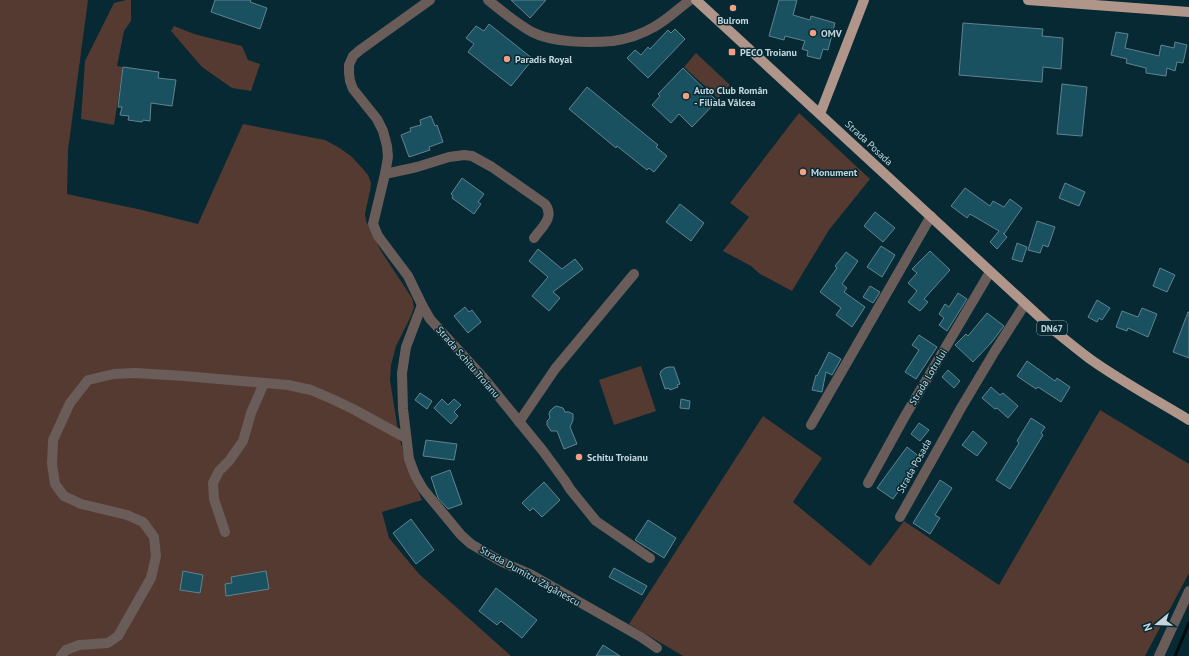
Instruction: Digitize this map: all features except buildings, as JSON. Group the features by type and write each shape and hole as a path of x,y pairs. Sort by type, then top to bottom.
{"main road":[{"name":"Strada Posada","path":"696,0 1056,332 1090,358 1136,389 1189,420"},
{"path":"820,114 864,0"},
{"path":"1028,0 1189,12"}],"street":[{"name":"Strada Schitu Troianu","path":"430,0 360,50 354,56 349,65 348,73 353,89 377,120 383,131 387,146 388,157 385,174 373,224 378,236 408,276 430,319 482,376 596,521 650,558"},
{"path":"488,0 534,33 556,39 586,42 614,40 639,34 662,22 690,0"},
{"path":"385,174 417,167 449,157 464,155 472,156 492,167 545,204 549,209 549,216 534,238"},
{"path":"811,425 931,216"},
{"name":"Strada Lotrului","path":"868,483 905,416 990,272"},
{"path":"517,420 555,369 634,274"},
{"name":"Strada Posada","path":"900,517 961,408 1025,304"},
{"path":"406,438 403,409 402,373 406,346 422,305"},
{"path":"61,656 66,650 78,645 108,642 118,636 151,578 156,556 154,536 143,522 127,515 81,504 64,496 55,484 52,464 53,440 70,403 88,380 114,374 135,373 165,374 288,385 312,390 353,409 406,438"},
{"path":"225,532 214,499 214,484 219,472 229,461 243,440 250,413 264,383"},
{"name":"Strada Dumitru Zăgănescu","path":"406,438 409,459 415,475 423,488 461,535 471,544 502,562 530,574 641,637 657,648"},
{"path":"1159,656 1189,590"}],"shaded area":[{"path":"0,0 88,0 68,150 67,194 198,224 243,124 325,140 351,156 368,175 371,183 365,214 366,221 381,251 412,298 414,307 396,346 391,365 390,380 399,437 410,473 422,500 382,512 389,538 419,574 511,656 0,656"},
{"path":"131,0 131,21 124,31 117,66 123,67 114,125 81,119 85,61 114,3"},
{"path":"174,26 194,34 242,46 248,60 260,64 251,91 232,88 202,67 171,31"},
{"path":"696,53 730,85 718,98 684,67"},
{"path":"799,113 870,179 829,230 792,291 760,274 751,266 723,251 749,217 730,203"},
{"path":"641,366 656,411 614,425 599,380"},
{"path":"1100,410 1189,464 1189,573 1145,656 683,656 629,624 763,416 822,458 793,502 870,566 904,521 999,585"}],"waterway":[{"path":"1175,656 1189,623"}],"place":[{"name":"Bulrom","path":"733,8"},
{"name":"OMV","path":"813,33"},
{"name":"PECO Troianu","path":"732,52"},
{"name":"Paradis Royal","path":"507,59"},
{"name":"Auto Club Român - Filiala Vâlcea","path":"686,96"},
{"name":"Monument","path":"803,172"},
{"name":"Schitu Troianu","path":"579,457"}]}
